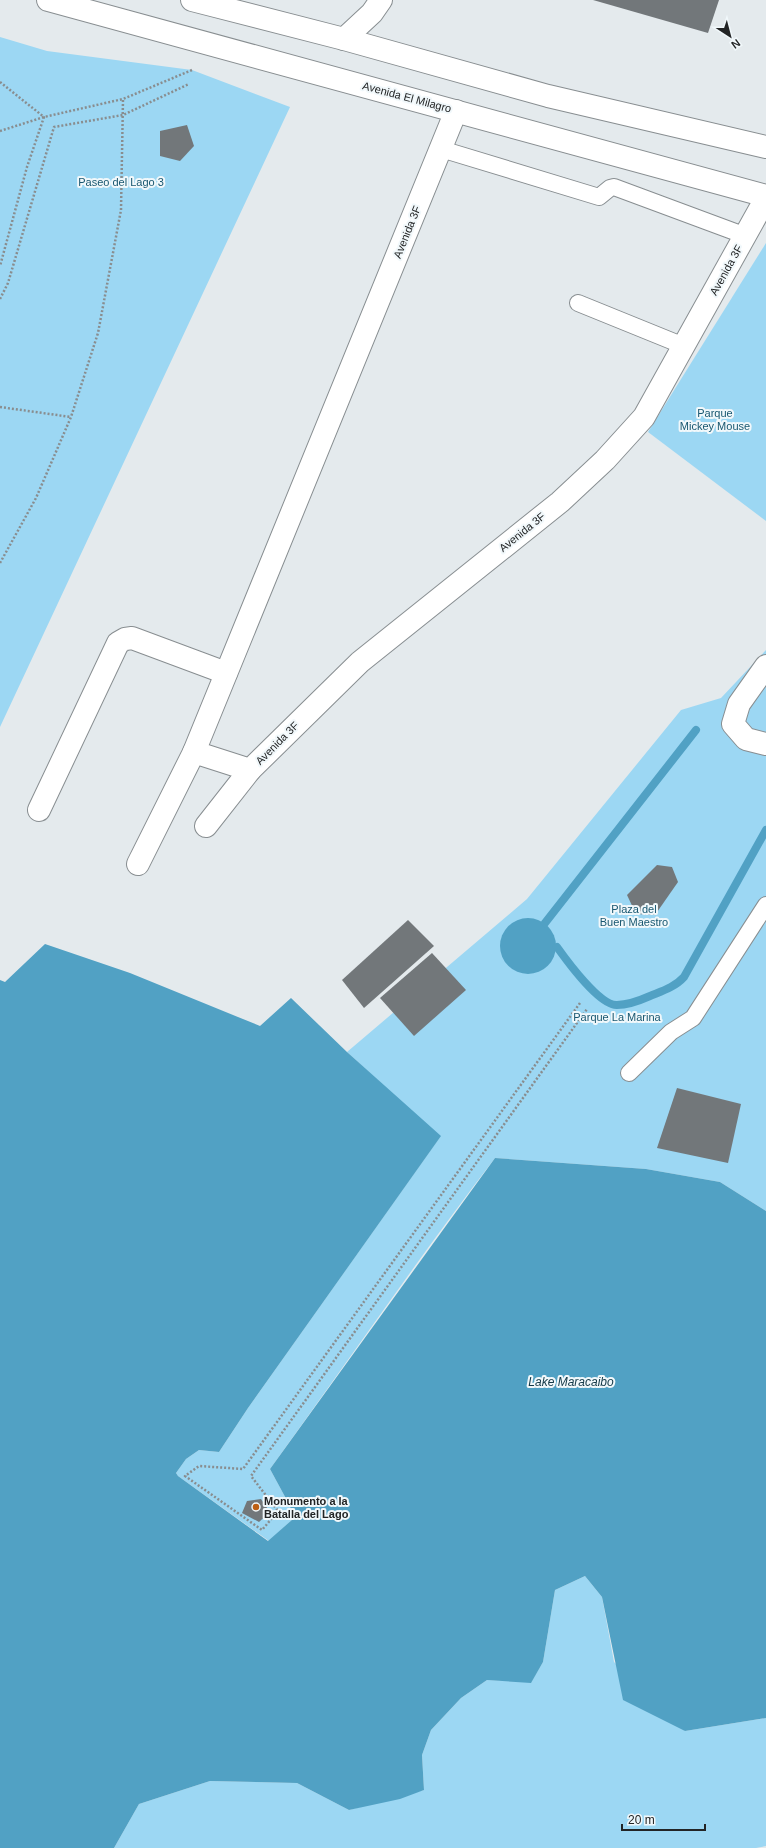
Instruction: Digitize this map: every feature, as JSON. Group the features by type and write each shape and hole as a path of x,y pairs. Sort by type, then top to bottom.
{"street":[{"name":"Avenida El Milagro","path":"48,0 766,197"},
{"path":"192,0 344,39 548,96 766,148"},
{"path":"344,39 372,13 381,0"},
{"name":"Avenida 3F","path":"456,111 194,752 250,770 360,662 560,502 605,460 644,417 746,236 766,197"},
{"path":"39,810 118,643 124,639 132,638 226,674"},
{"path":"766,666 739,704 733,724 746,739 766,744"},
{"path":"138,864 194,752"},
{"path":"206,826 250,770"}],"lane":[{"path":"441,148 599,197 610,188 614,187 746,236"},
{"path":"578,303 684,346"},
{"path":"629,1073 671,1032 693,1018 766,905"}],"path":[{"path":"0,131 44,116 123,99 192,70"},
{"path":"0,82 44,116"},
{"path":"0,299 8,283 54,127 123,115 189,84"},
{"path":"0,563 36,498 71,417 98,333 121,210 123,99"},
{"path":"0,266 44,116"},
{"path":"0,408 71,417"},
{"path":"580,1003 243,1469 199,1466 185,1476 262,1530 278,1511 251,1476 587,1009"}],"green space":[{"name":"Paseo del Lago 3","path":"0,37 47,51 192,70 290,107 0,727"},
{"name":"Parque Mickey Mouse","path":"766,243 766,521 648,432"},
{"name":"Parque La Marina","path":"766,650 766,1211 720,1182 646,1169 495,1158 409,1274 270,1469 290,1506 293,1519 269,1541 178,1476 176,1473 186,1459 199,1450 219,1452 248,1408 440,1137 347,1052 527,899 681,710 721,698"},
{"path":"585,1576 602,1597 614,1662 685,1731 766,1718 766,1846 756,1848 114,1848 139,1804 210,1781 297,1783 349,1810 424,1790 422,1755 431,1730 461,1698 487,1680 531,1682 543,1662 555,1590"}],"water":[{"path":"523,918 533,918 548,926 554,935 556,946 554,957 548,966 533,974 523,974 512,969 505,962 500,951 500,941 505,930 512,923"},
{"name":"Lake Maracaibo","path":"45,944 130,973 260,1026 291,998 347,1052 441,1136 248,1408 219,1452 199,1450 186,1459 176,1473 178,1476 268,1541 293,1519 290,1506 270,1469 495,1158 646,1169 720,1182 766,1211 766,1718 685,1731 623,1700 602,1597 585,1576 555,1590 543,1662 531,1683 487,1680 461,1698 431,1730 422,1755 424,1790 400,1799 349,1810 297,1783 210,1781 139,1804 114,1848 0,1848 0,980 5,982"}],"building":[{"path":"593,0 719,0 708,33"},
{"path":"187,125 194,146 180,161 160,156 160,131"},
{"path":"657,865 672,867 678,882 655,915 636,914 627,895"},
{"path":"408,920 434,946 364,1008 342,980"},
{"path":"432,953 466,990 414,1036 380,998"},
{"path":"677,1088 741,1104 728,1163 657,1148"},
{"name":"Monumento a la Batalla del Lago","path":"261,1499 270,1512 259,1522 242,1513 247,1501"}],"waterway":[{"path":"545,923 696,730"},
{"path":"557,947 584,982 593,991 610,1003 621,1005 634,1002 672,986 684,977 766,830"}],"place":[{"name":"Monumento a la Batalla del Lago","path":"256,1507"}],"park label":[{"name":"Plaza del Buen Maestro","path":"634,915"}]}
